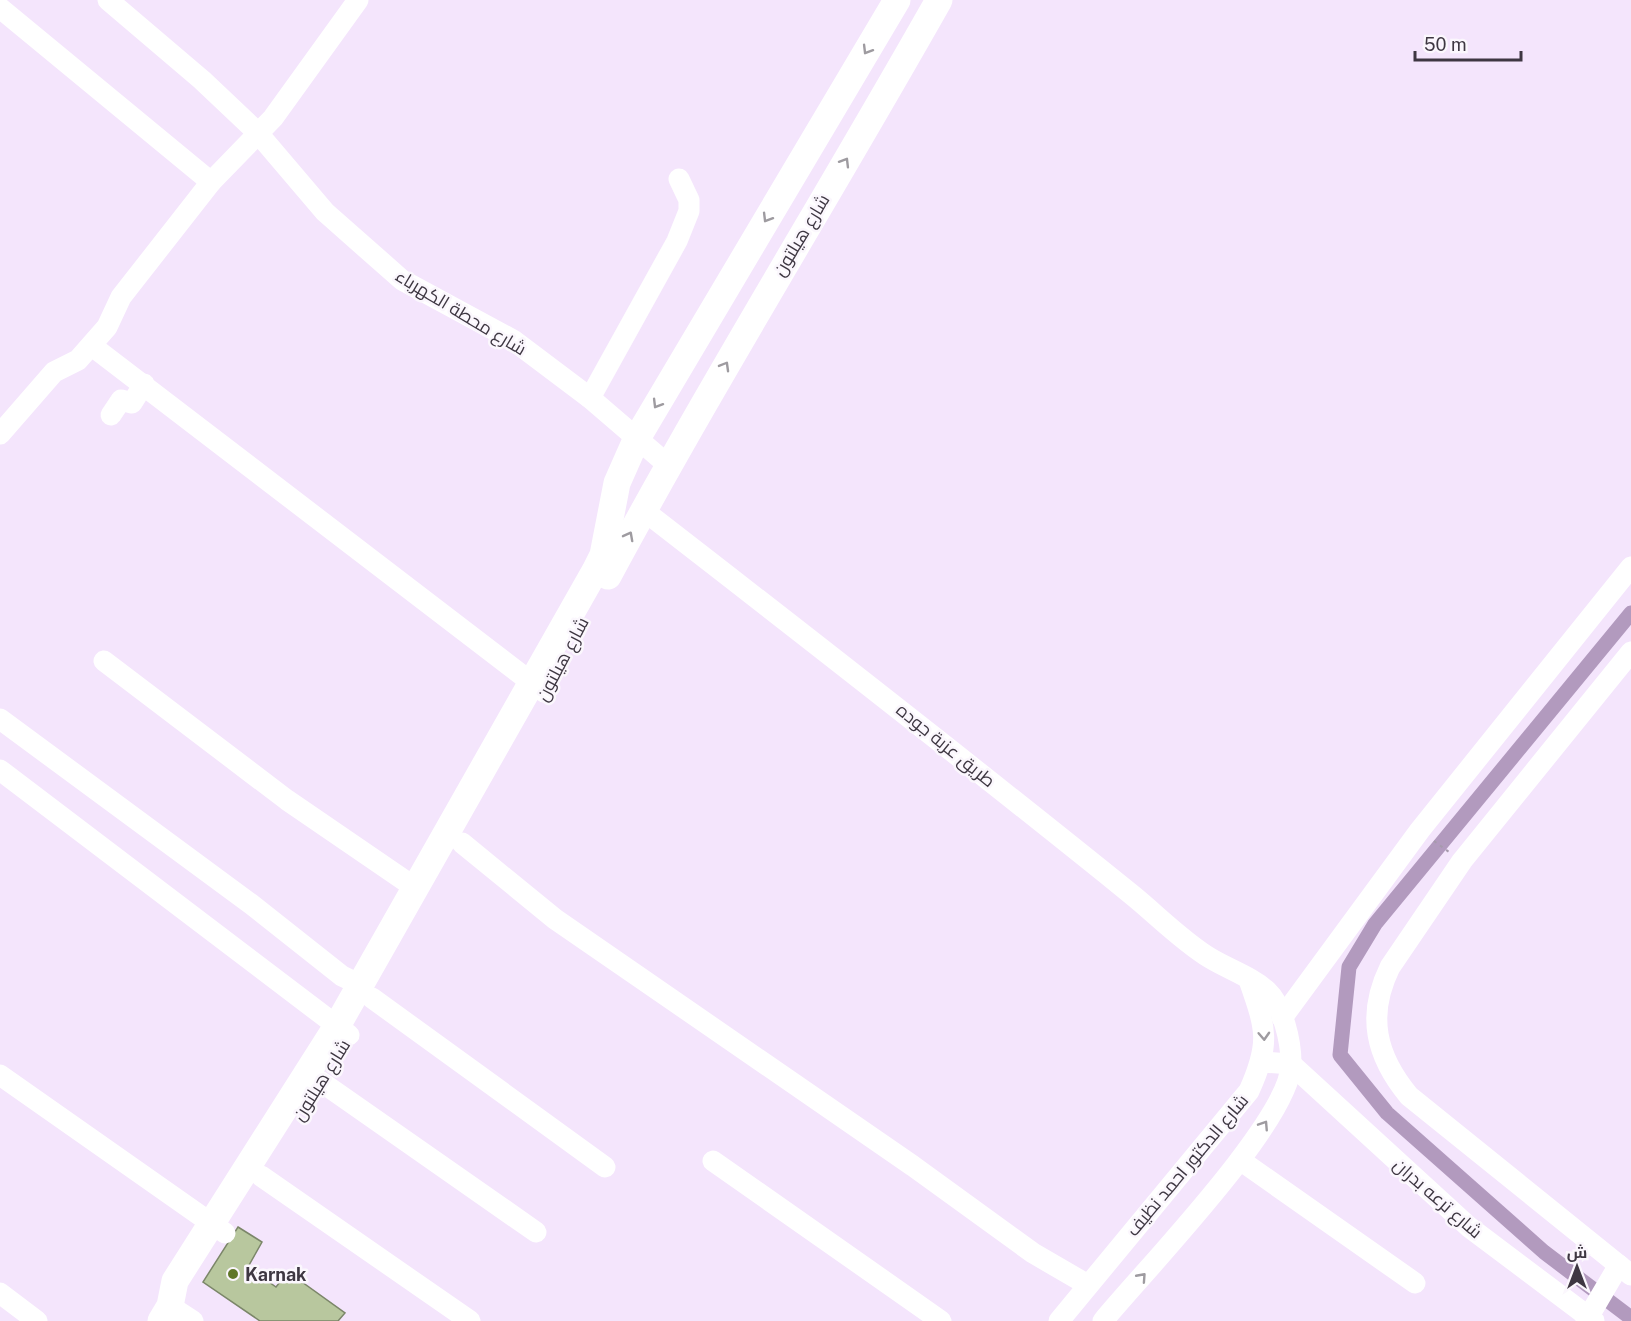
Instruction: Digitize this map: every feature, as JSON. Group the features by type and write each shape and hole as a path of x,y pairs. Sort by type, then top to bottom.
{"main road":[{"name":"شارع هيلتون","path":"539,688 603,555 617,483 636,440 897,0"},
{"name":"شارع هيلتون","path":"218,1229 343,1031 457,838 539,688 939,0"},
{"name":"شارع هيلتون","path":"366,992 417,889 457,838"},
{"name":"شارع هيلتون","path":"166,1313 175,1281 261,1176 320,1081 343,1031"}],"street":[{"name":"شارع محطة الكهرباء","path":"108,0 202,80 257,132 325,212 402,280 513,340 590,398 636,440 668,465"},
{"path":"0,434 54,372 75,362 92,346 112,321 121,297 211,182 257,132 270,122 358,0"},
{"path":"0,9 211,182"},
{"path":"590,398 677,241 688,211 689,200 679,179"},
{"path":"92,346 539,688"},
{"path":"111,415 122,400 132,403 144,384"},
{"name":"طريق عزبة جوده","path":"643,510 923,725 1207,956 1249,980"},
{"path":"1282,1018 1420,830 1631,567"},
{"path":"1591,1316 1620,1274 1408,1096 1391,1075 1381,1051 1378,1007 1382,983 1390,967 1462,861 1631,652"},
{"path":"104,661 287,800 417,889"},
{"path":"0,719 251,904 342,976 605,1167"},
{"path":"0,770 343,1031"},
{"path":"457,838 555,919 913,1166 1033,1253 1086,1287 1113,1314"},
{"name":"شارع الدكتور احمد نظيف","path":"1113,1314 1240,1160 1266,1123 1289,1080 1291,1064 1282,1018 1276,1003 1266,990 1249,980"},
{"name":"شارع الدكتور احمد نظيف","path":"1059,1321 1249,1091 1262,1062 1264,1030 1249,980"},
{"path":"1262,1062 1291,1064"},
{"name":"شارع ترعه بدران","path":"1291,1064 1469,1227 1591,1316"},
{"path":"0,1075 218,1229"},
{"path":"320,1081 536,1232"},
{"path":"1240,1160 1415,1283"},
{"path":"714,1161 941,1321"},
{"path":"261,1176 470,1321"},
{"path":"0,1293 38,1321"},
{"path":"166,1313 192,1321"}],"path":[{"path":"1426,835 1450,852"}],"building":[{"name":"Karnak","path":"238,1227 262,1242 248,1267 276,1287 288,1272 345,1313 338,1321 260,1321 203,1282"}],"waterway":[{"path":"1631,613 1375,924 1349,967 1340,1055 1387,1113 1544,1252 1631,1318"}],"place":[{"name":"Karnak","path":"233,1274"}]}
